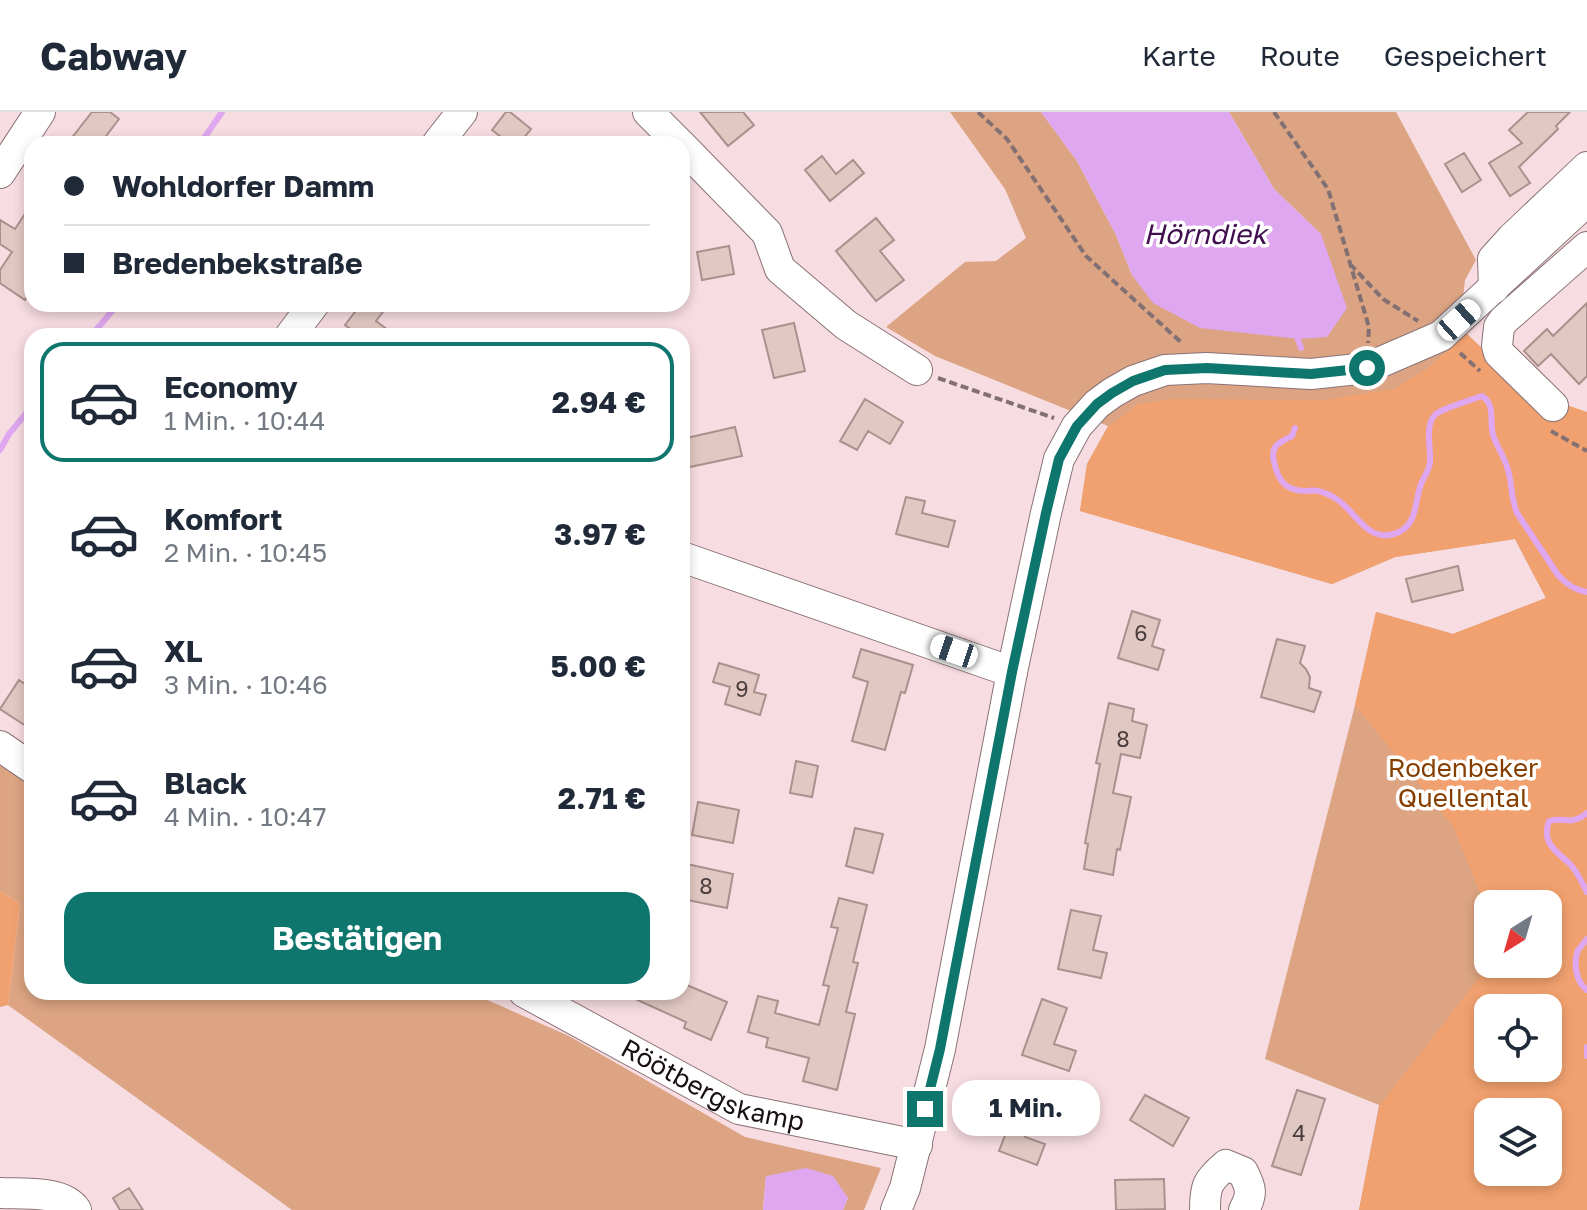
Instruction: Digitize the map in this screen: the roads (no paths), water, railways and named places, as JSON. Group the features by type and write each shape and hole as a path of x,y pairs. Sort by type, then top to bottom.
{"street":[{"path":"24,136 40,112"},
{"path":"443,136 462,112"},
{"path":"648,112 672,136"},
{"path":"0,173 24,136"},
{"path":"690,154 767,233 780,269 846,325 917,370"},
{"path":"1494,288 1493,259 1587,167"},
{"path":"896,1210 917,1145 940,1049 1012,672 1059,459 1077,426 1112,393 1133,381 1165,370 1207,368 1311,374 1367,368 1441,336 1587,201"},
{"path":"1553,406 1499,353 1499,327 1587,247"},
{"path":"690,560 1012,672"},
{"path":"0,746 24,762"},
{"name":"Röötbergskamp","path":"539,1000 739,1109 917,1145"},
{"path":"1205,1210 1205,1189 1213,1176 1226,1165 1243,1172 1250,1187 1250,1199 1244,1210"},
{"path":"0,1193 55,1196 64,1199 76,1210"}],"water":[{"name":"Hörndiek","path":"1041,112 1229,112 1274,189 1321,234 1347,308 1327,337 1299,339 1200,328 1153,303 1132,275 1116,235 1077,161"},
{"path":"806,1168 833,1176 848,1198 843,1210 763,1210 766,1176"}],"waterway":[{"path":"206,136 222,112"},
{"path":"98,328 111,312"},
{"path":"1296,334 1301,348"},
{"path":"1295,428 1292,436 1273,452 1276,469 1284,484 1293,489 1327,494 1342,503 1368,529 1384,535 1394,534 1402,531 1414,514 1421,484 1430,464 1429,430 1432,418 1445,409 1482,396 1491,408 1493,435 1507,466 1517,513 1558,575 1571,586 1587,592"},
{"path":"0,450 24,416"},
{"path":"1587,813 1576,819 1549,821 1547,829 1551,846 1575,870 1587,892"},
{"path":"1587,939 1578,950 1576,961 1576,972 1587,990"},
{"path":"1587,1047 1587,1056"}],"park label":[{"name":"Rodenbeker Quellental","path":"1463,783"}]}
